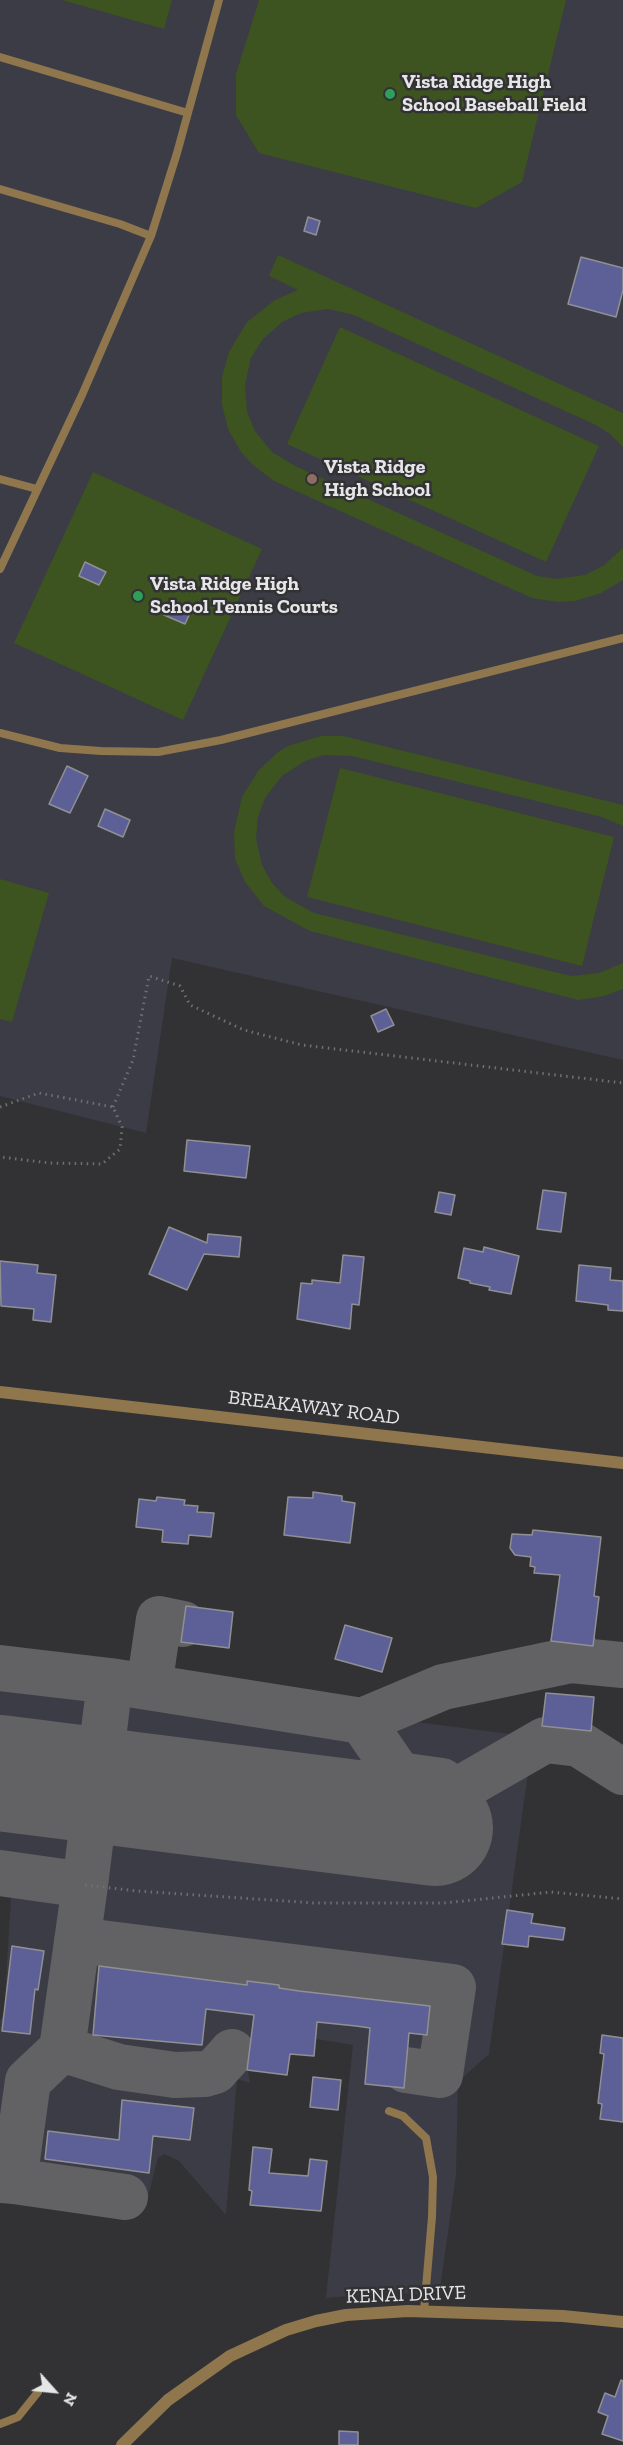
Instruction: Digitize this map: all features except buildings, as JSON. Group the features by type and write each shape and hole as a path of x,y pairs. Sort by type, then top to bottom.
{"street":[{"name":"BREAKAWAY ROAD","path":"0,1392 623,1463"},
{"name":"KENAI DRIVE","path":"122,2445 168,2400 230,2356 286,2330 346,2315 377,2311 423,2311 564,2316 623,2322"}],"lane":[{"path":"0,569 82,395 151,236 219,0"},
{"path":"0,57 188,113"},
{"path":"0,189 120,224 151,236"},
{"path":"0,479 37,489"},
{"path":"0,733 60,748 158,752 291,723 623,638"},
{"path":"389,2111 403,2116 426,2138 431,2167 432,2217 423,2311"},
{"path":"0,2424 18,2417 38,2392"}],"path":[{"path":"0,1157 50,1163 102,1164 120,1149 122,1127 113,1107 133,1060 149,976 180,986 190,1005 217,1018 244,1030 302,1046 623,1083"},
{"path":"0,1107 39,1093 113,1107"},
{"path":"85,1885 137,1891 326,1903 444,1903 551,1892 623,1899"}],"shaded area":[{"name":"Vista Ridge High School","path":"0,0 623,0 623,1060 172,958 146,1133 0,1096"},
{"path":"0,1669 510,1734 530,1758 489,2054 458,2082 456,2175 439,2296 393,2292 326,2298 353,2045 292,2035 287,2075 248,2071 250,2083 237,2079 226,2215 179,2161 164,2154 158,2158 145,2208 0,2199 0,2021 4,2013 11,1898 0,1896"}],"green space":[{"path":"62,0 172,0 164,29"},
{"name":"Vista Ridge High School Baseball Field","path":"259,0 566,0 522,182 476,208 259,153 236,115 236,74"},
{"path":"278,255 623,413 623,447 610,434 596,425 354,315 328,309 301,313 282,322 262,340 251,358 245,385 247,412 255,431 272,452 295,466 537,576 557,579 585,575 603,566 623,548 623,580 601,593 575,601 558,602 532,598 274,481 253,465 241,452 228,429 222,404 222,377 229,352 247,322 275,300 298,290 269,276"},
{"path":"340,327 599,446 546,562 287,444"},
{"name":"Vista Ridge High School Tennis Courts","path":"93,472 262,549 183,720 14,643"},
{"path":"321,736 343,736 623,805 623,826 602,817 352,756 324,755 305,761 282,776 265,798 258,817 256,838 262,865 272,883 285,897 314,913 571,976 599,973 623,963 623,989 604,996 578,1000 310,931 264,906 245,882 235,859 234,832 242,797 258,771 278,752 288,746"},
{"path":"340,768 614,837 582,966 307,897"},
{"path":"0,879 49,893 12,1022 0,1019"}],"taxiway":[{"path":"149,1687 159,1619 183,1624"},
{"path":"362,1721 443,1687 571,1660 573,1644"},
{"path":"571,1660 623,1665"},
{"path":"0,1668 110,1681 362,1721 399,1775 442,1781 435,1828"},
{"path":"0,1873 85,1885 110,1681"},
{"path":"440,1793 451,1794 545,1740 579,1744 623,1772"},
{"path":"0,2180 14,2181 28,2081 62,2049 85,1885"},
{"path":"77,1940 453,1987 440,2075 406,2070"},
{"path":"62,2049 119,2067 175,2075 205,2074 215,2071 232,2052"},
{"path":"14,2181 125,2197"}],"runway":[{"path":"0,1773 435,1828"}],"place":[{"name":"Vista Ridge High School Baseball Field","path":"390,94"},
{"name":"Vista Ridge High School","path":"312,479"},
{"name":"Vista Ridge High School Tennis Courts","path":"138,596"}]}
